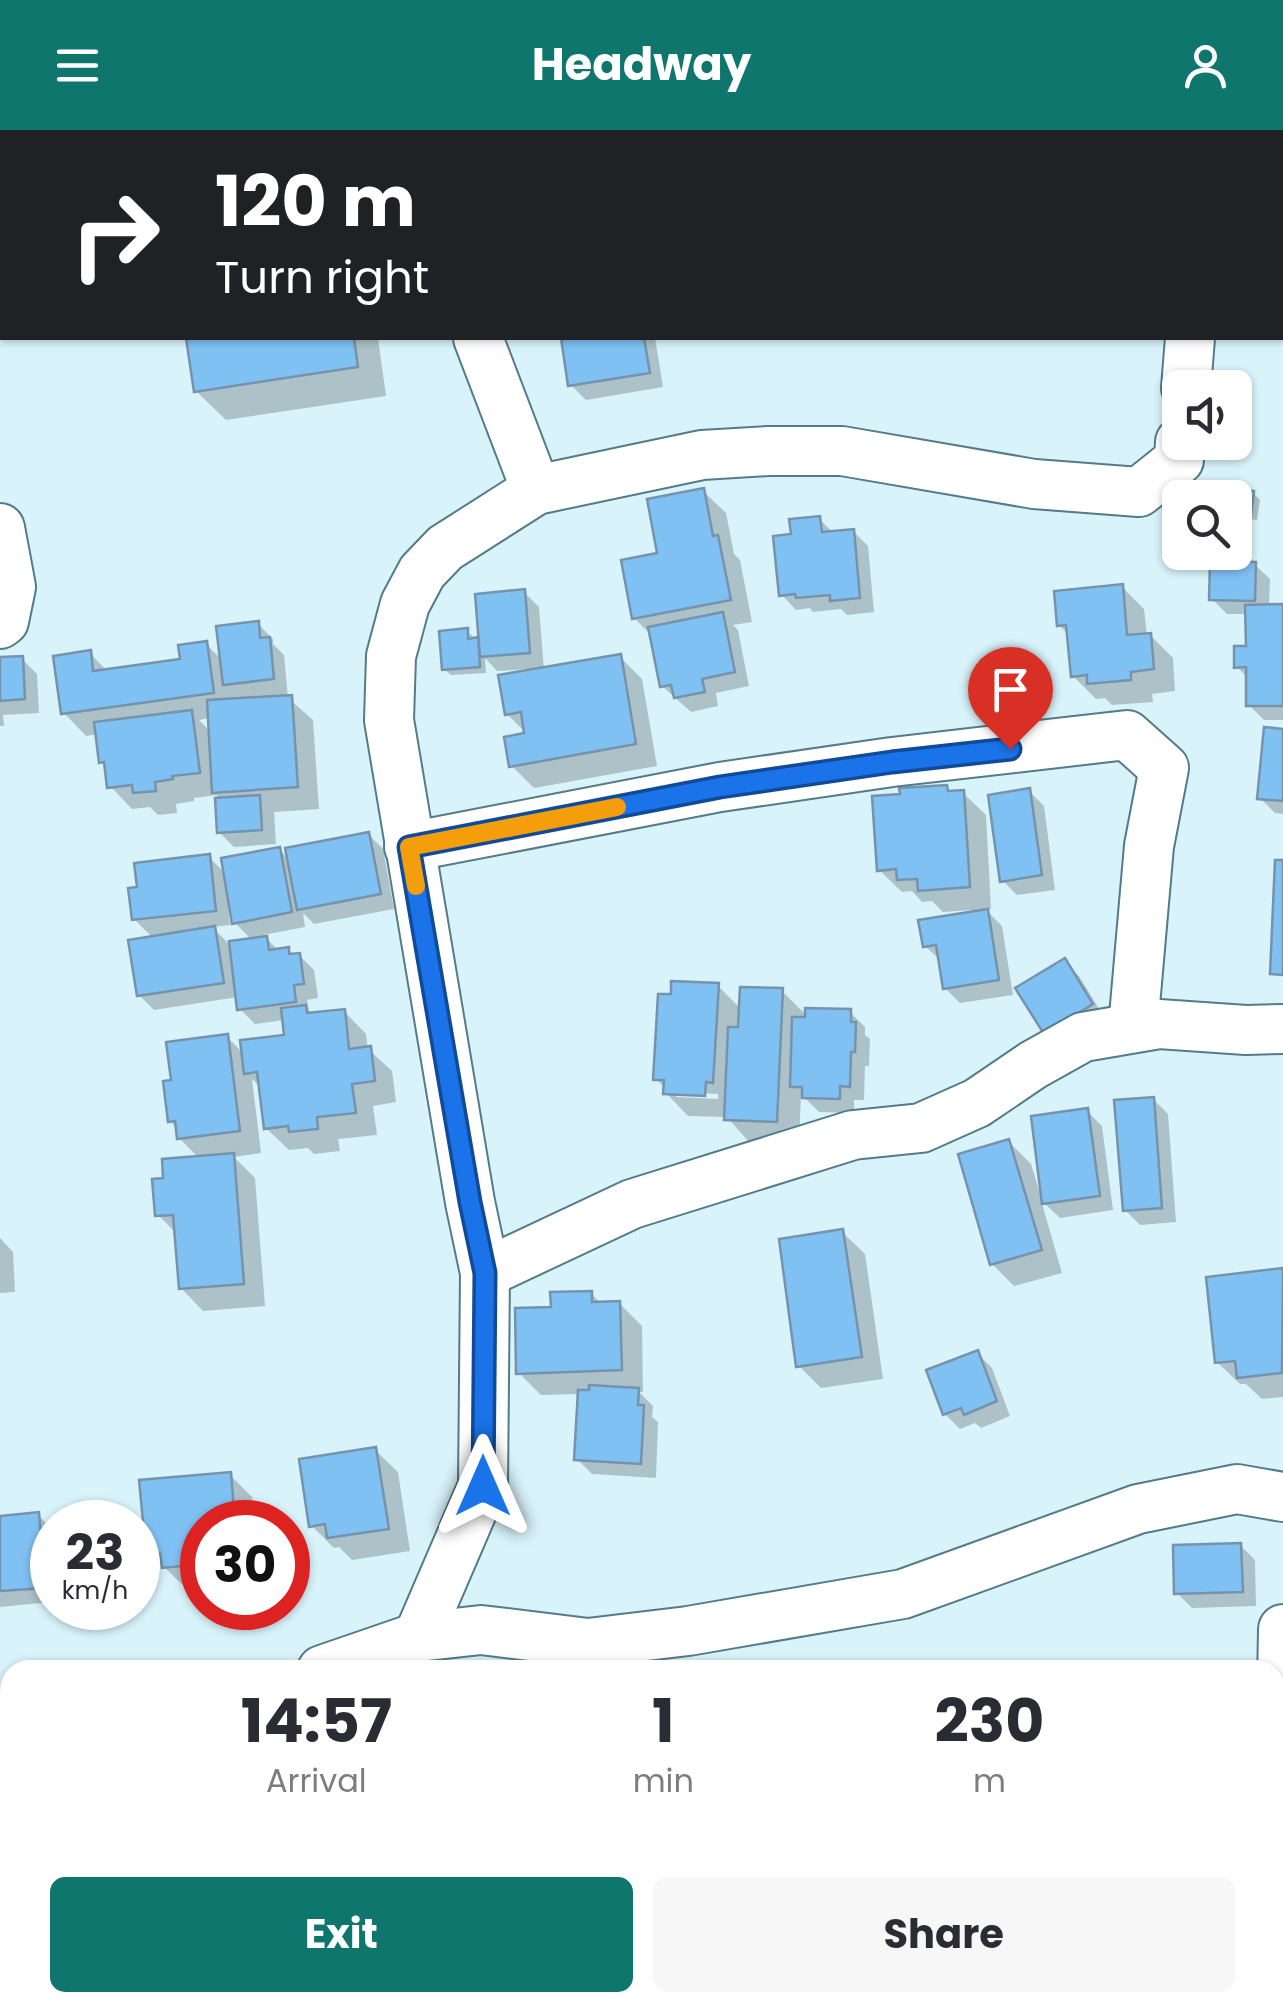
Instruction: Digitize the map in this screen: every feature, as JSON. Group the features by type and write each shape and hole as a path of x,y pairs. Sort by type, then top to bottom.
{"street":[{"path":"479,340 536,490"},
{"path":"1187,370 1190,340"},
{"path":"418,1638 483,1486 485,1273 389,720 391,656 405,604 422,572 445,548 536,490 702,456 768,451 861,454 1034,484 1139,492 1178,460"},
{"path":"0,528 11,586 4,621 0,624"},
{"path":"409,847 720,787 892,762 1127,735 1164,768 1148,846 1133,1028"},
{"path":"485,1273 632,1204 852,1135 922,1128 977,1103 1033,1064 1084,1037 1159,1024 1283,1029"},
{"path":"352,1660 418,1638 481,1630 588,1643 688,1631 902,1594 1138,1508 1237,1488 1283,1497"},
{"path":"1282,1660 1283,1629"}],"building":[{"path":"186,340 354,340 358,367 194,392"},
{"path":"561,340 644,340 650,373 568,386"},
{"path":"704,488 731,600 632,619 621,560 657,553 647,499"},
{"path":"820,516 822,532 854,529 860,598 830,601 830,595 779,596 773,536 791,534 789,519"},
{"path":"1252,562 1256,562 1255,601 1209,600 1210,570 1252,570"},
{"path":"1123,584 1127,635 1151,633 1154,669 1131,672 1131,680 1087,684 1087,675 1071,677 1066,625 1057,626 1054,591"},
{"path":"525,589 530,653 480,657 475,594"},
{"path":"1283,604 1283,706 1246,706 1246,667 1234,668 1234,646 1246,646 1245,605"},
{"path":"723,612 735,672 702,679 705,692 674,698 671,685 660,687 648,627"},
{"path":"259,621 260,638 270,637 274,679 223,685 216,626"},
{"path":"468,628 468,639 478,637 480,667 442,670 439,631"},
{"path":"207,641 214,693 61,714 53,656 91,650 93,671 180,659 178,645"},
{"path":"621,654 636,744 509,767 504,737 524,733 521,712 505,715 498,675"},
{"path":"23,656 25,699 0,701 0,657"},
{"path":"292,695 298,787 212,793 207,700"},
{"path":"192,710 200,773 155,782 156,791 133,793 132,785 107,788 104,762 99,763 94,722"},
{"path":"1264,727 1283,729 1283,801 1257,799"},
{"path":"947,785 948,791 964,790 970,887 918,891 917,879 897,880 896,869 877,871 872,796 900,794 899,788"},
{"path":"1030,788 1042,875 1000,882 988,795"},
{"path":"260,795 262,830 217,833 215,798"},
{"path":"369,832 381,894 297,910 285,848"},
{"path":"280,847 292,912 232,924 221,858"},
{"path":"210,854 216,911 132,920 128,888 137,887 134,863"},
{"path":"1275,860 1283,860 1283,975 1270,974"},
{"path":"988,909 999,980 943,989 936,945 923,947 918,920"},
{"path":"215,926 224,983 137,996 128,940"},
{"path":"267,936 269,950 289,947 289,954 300,953 304,984 294,985 296,1002 237,1010 229,941"},
{"path":"1065,958 1093,1004 1044,1034 1015,988"},
{"path":"671,981 719,983 713,1083 706,1082 705,1096 663,1094 664,1080 653,1080 658,994 671,994"},
{"path":"740,987 783,988 777,1122 724,1120 728,1027 738,1027"},
{"path":"306,1005 307,1013 345,1009 349,1049 371,1046 375,1081 352,1084 356,1113 317,1117 318,1129 264,1129 257,1072 244,1074 240,1040 284,1035 281,1008"},
{"path":"805,1008 851,1009 851,1022 856,1022 850,1087 840,1086 840,1099 802,1098 802,1087 790,1087 792,1017 805,1017"},
{"path":"228,1034 240,1131 177,1139 175,1121 168,1122 163,1081 171,1080 166,1042"},
{"path":"1154,1097 1162,1208 1123,1211 1114,1100"},
{"path":"1088,1108 1100,1196 1042,1204 1031,1116"},
{"path":"1009,1139 1042,1250 990,1265 958,1154"},
{"path":"234,1153 244,1284 179,1289 173,1215 155,1216 152,1179 163,1178 162,1159"},
{"path":"843,1229 862,1357 796,1367 779,1239"},
{"path":"1283,1268 1282,1373 1237,1378 1235,1361 1215,1363 1206,1277"},
{"path":"592,1291 592,1302 620,1301 622,1370 516,1374 515,1308 551,1307 550,1292"},
{"path":"978,1350 997,1401 964,1415 961,1408 943,1415 926,1370"},
{"path":"589,1385 639,1388 638,1405 644,1405 641,1464 574,1460 578,1390 589,1390"},
{"path":"376,1447 389,1529 327,1538 325,1524 310,1527 310,1500 305,1500 299,1459"},
{"path":"231,1472 233,1500 180,1500 180,1566 162,1568 160,1500 141,1500 139,1480"},
{"path":"30,1513 30,1589 0,1591 0,1516"},
{"path":"1241,1543 1243,1592 1174,1594 1173,1545"}],"slow traffic":[{"path":"416,886 409,847 617,807"}],"route":[{"path":"483,1486 485,1273 409,847 720,787 1010,749"}]}
